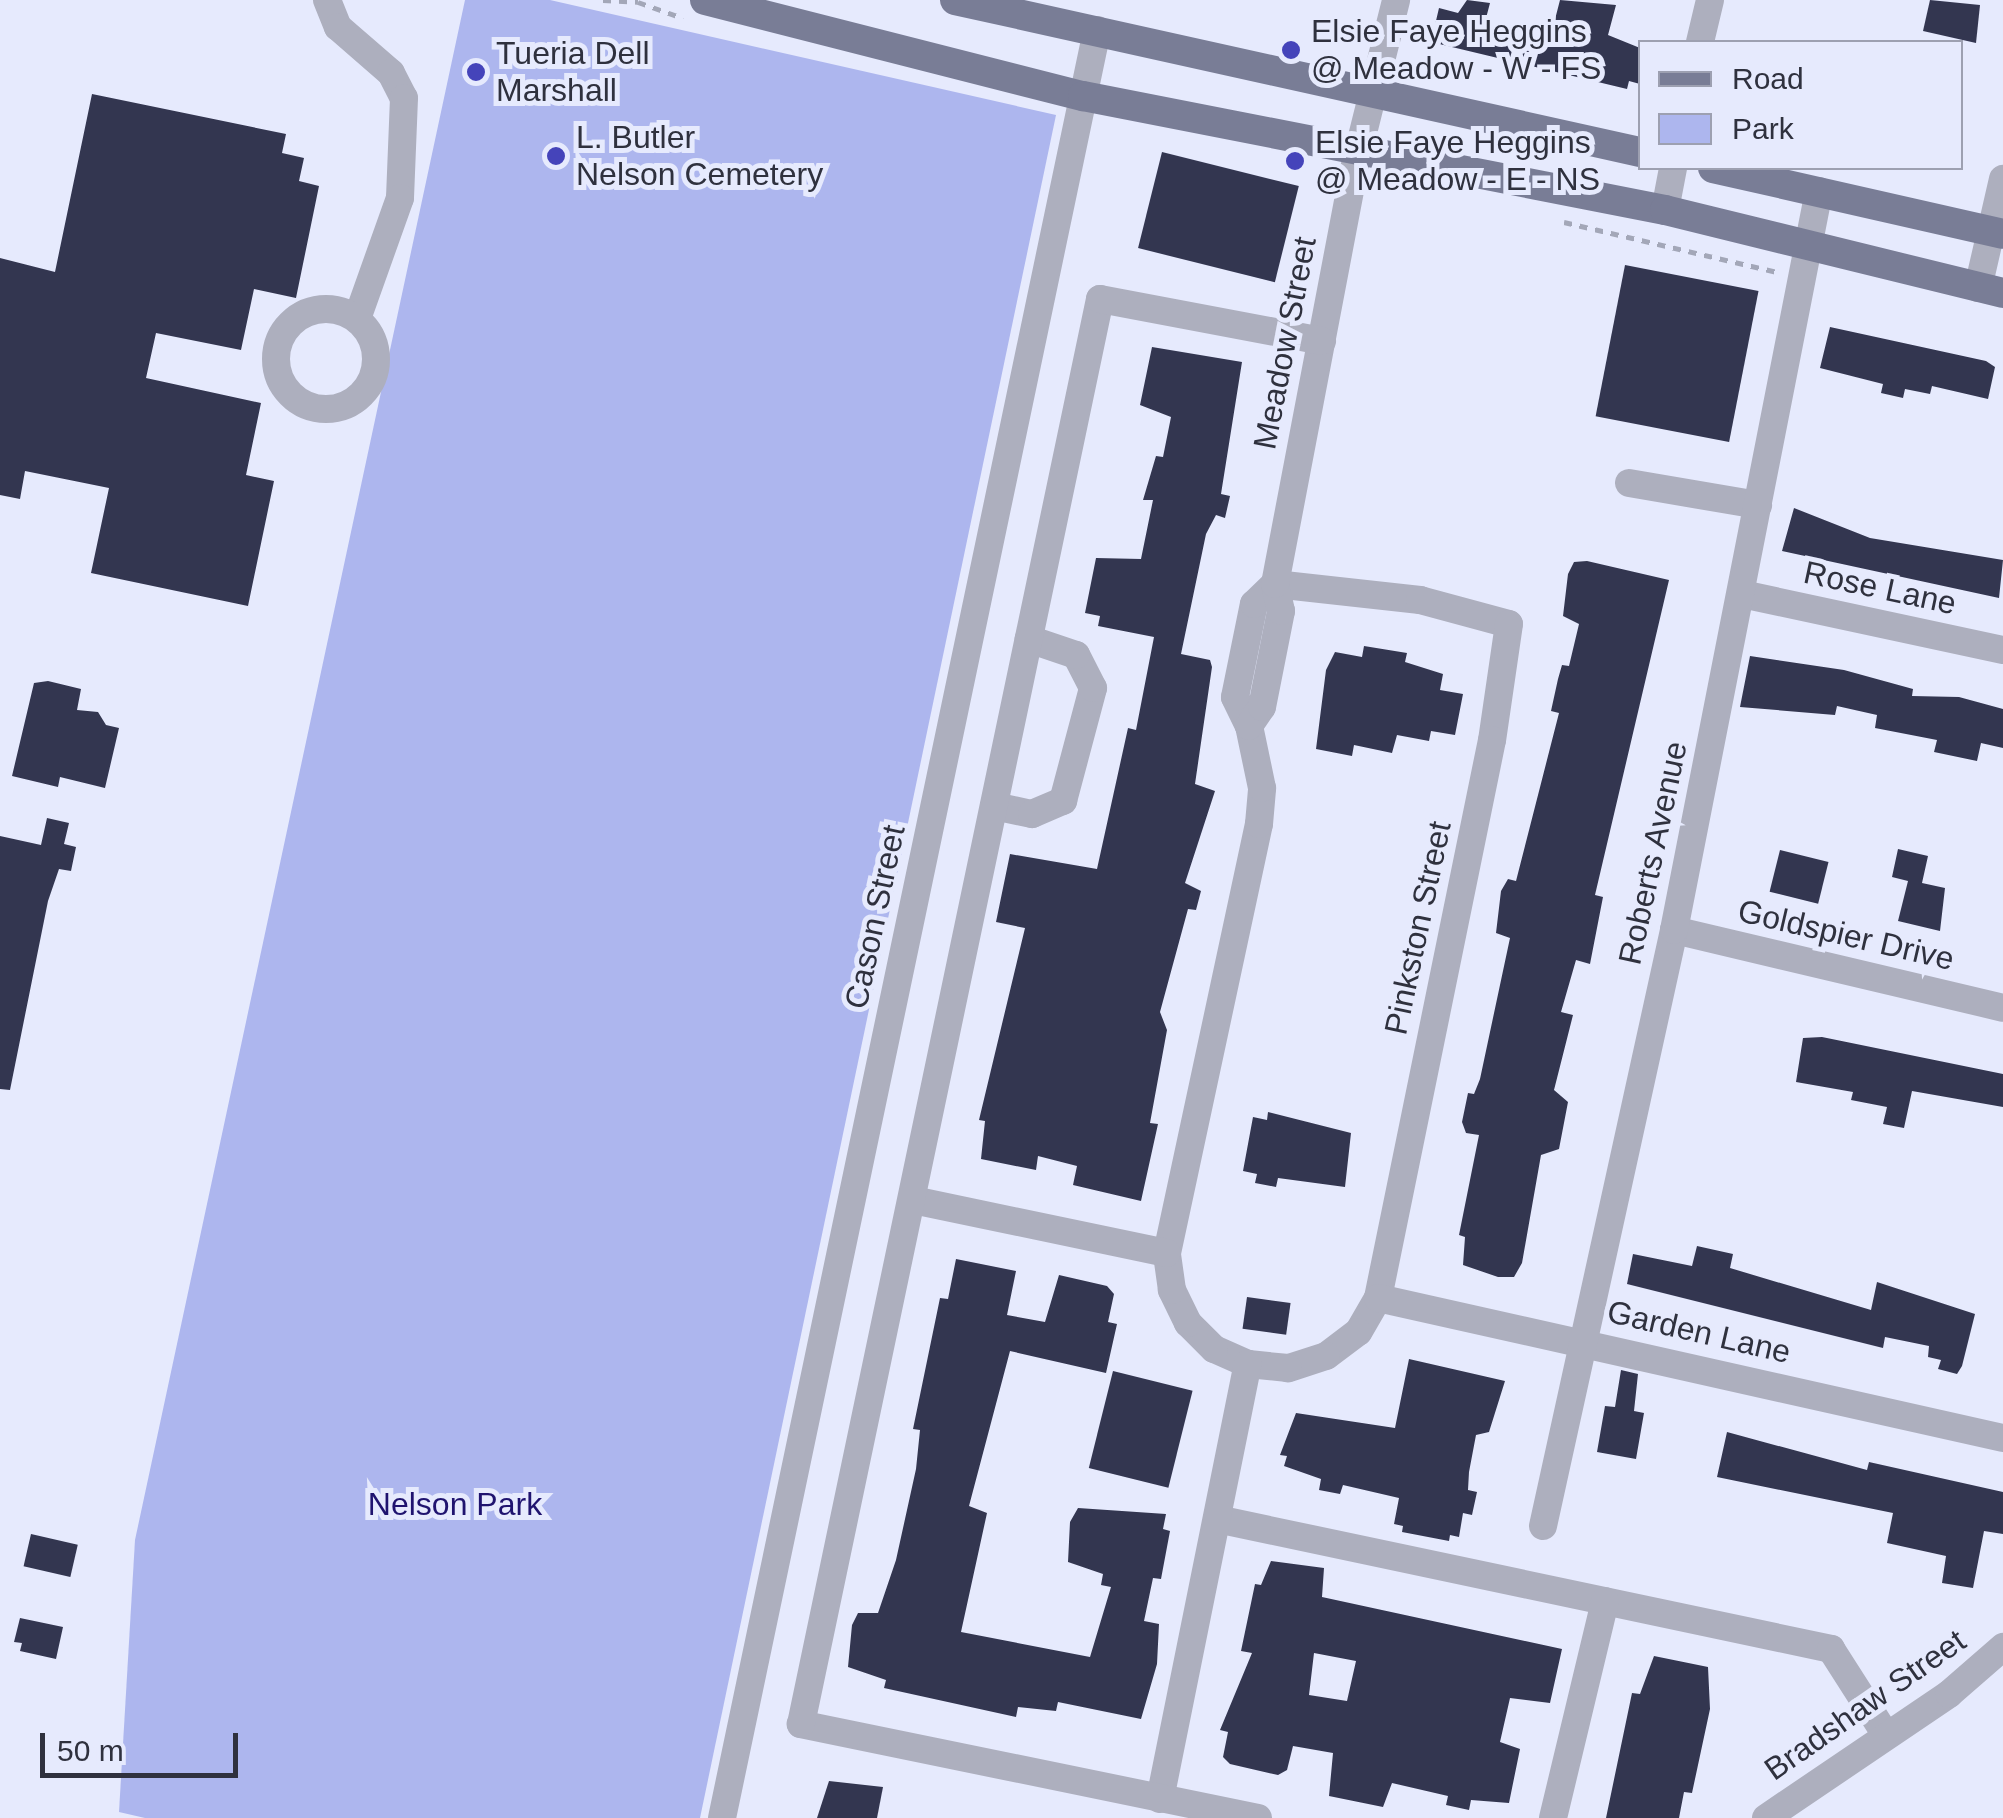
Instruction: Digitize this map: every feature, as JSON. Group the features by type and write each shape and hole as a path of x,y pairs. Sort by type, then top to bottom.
{"main road":[{"path":"704,0 1083,96 1358,154 1665,210 1991,290"},
{"path":"955,0 1638,152"},
{"path":"1722,170 1997,232"}],"street":[{"path":"327,0 338,27 391,73 404,98 400,198 357,319"},
{"name":"Meadow Street","path":"1167,1253 1259,824 1262,788 1249,726 1262,707 1281,611 1275,584 1358,154 1376,95 1396,0"},
{"path":"1700,40 1710,0"},
{"name":"Cason Street","path":"722,1818 1097,30"},
{"path":"1665,210 1674,170"},
{"path":"1991,290 2003,179"},
{"name":"Roberts Avenue","path":"1543,1526 1674,930 1819,191"},
{"path":"1258,1818 801,1724 1100,299 1322,341"},
{"path":"1629,482 1758,506"},
{"name":"Pinkston Street","path":"1275,584 1457,609 1509,624 1508,658 1378,1298"},
{"name":"Rose Lane","path":"1742,594 2003,650"},
{"path":"994,806 1032,814 1063,801 1093,688 1076,655 1029,640"},
{"name":"Goldspier Drive","path":"1674,930 2003,1008"},
{"path":"913,1200 1167,1253 1172,1290 1188,1323 1214,1349 1248,1364 1288,1368 1326,1356 1358,1332 1378,1298"},
{"name":"Garden Lane","path":"1378,1298 2003,1438"},
{"path":"1160,1798 1248,1364"},
{"path":"1217,1519 1830,1648 1886,1735"},
{"path":"1553,1818 1605,1601"},
{"name":"Bradshaw Street","path":"1766,1818 1978,1673 2003,1647"}],"green space":[{"name":"Nelson Park","path":"465,0 550,0 1056,115 700,1818 145,1818 119,1812 135,1540"}],"building":[{"path":"1467,0 1490,3 1485,22 1551,35 1560,0 1616,5 1608,35 1638,47 1638,83 1629,81 1627,89 1431,42 1439,8 1458,13"},
{"path":"1930,0 1980,5 1976,43 1923,31"},
{"path":"92,94 286,134 282,153 304,158 299,181 319,186 296,298 254,289 241,350 156,333 146,378 261,403 246,475 274,481 248,606 91,573 109,488 25,471 20,499 0,495 0,258 55,272"},
{"path":"1162,152 1299,186 1275,282 1138,248"},
{"path":"1625,265 1759,291 1729,442 1596,416"},
{"path":"1830,327 1986,361 1995,367 1988,399 1932,386 1930,394 1905,389 1903,398 1881,393 1883,384 1820,368"},
{"path":"1152,347 1242,362 1221,494 1230,496 1225,518 1216,515 1206,534 1181,654 1210,660 1212,667 1195,784 1215,791 1185,883 1201,891 1196,910 1188,909 1160,1012 1167,1030 1150,1123 1158,1124 1141,1201 1073,1185 1077,1166 1038,1156 1036,1170 981,1159 985,1121 979,1120 1025,928 996,922 1010,854 1097,869 1128,728 1136,730 1154,637 1098,626 1100,616 1085,613 1096,558 1141,559 1153,500 1143,500 1156,456 1163,457 1171,417 1140,405"},
{"path":"1794,508 1870,538 2003,560 1999,598 1782,551"},
{"path":"1587,561 1669,580 1595,895 1603,897 1590,964 1576,960 1561,1012 1573,1015 1554,1090 1568,1102 1559,1149 1541,1155 1522,1263 1514,1277 1498,1277 1463,1265 1465,1237 1459,1235 1479,1135 1466,1133 1462,1122 1468,1093 1474,1094 1480,1079 1510,938 1496,933 1501,891 1508,879 1516,881 1559,713 1551,711 1558,679 1562,665 1569,666 1579,624 1563,616 1568,574 1574,562"},
{"path":"1364,646 1407,653 1405,662 1443,674 1440,690 1463,694 1455,735 1431,731 1429,741 1397,735 1392,753 1354,745 1352,756 1316,749 1326,670 1335,652 1362,657"},
{"path":"1750,656 1844,670 1913,689 1912,696 1959,697 2003,709 2003,748 1981,743 1977,761 1934,752 1937,740 1875,728 1877,715 1837,706 1835,715 1740,707"},
{"path":"48,681 81,689 77,710 98,712 106,725 119,728 105,788 60,777 58,787 12,776 34,683"},
{"path":"47,818 69,823 64,844 76,847 71,871 59,869 48,901 10,1090 0,1089 0,836 41,845"},
{"path":"1898,849 1928,856 1922,883 1945,888 1940,931 1898,921 1908,881 1892,877"},
{"path":"1780,850 1829,862 1818,904 1770,892"},
{"path":"1822,1037 2003,1074 2003,1107 1912,1091 1904,1128 1883,1124 1887,1107 1851,1100 1853,1092 1796,1082 1803,1038"},
{"path":"1268,1112 1351,1133 1345,1187 1278,1178 1276,1187 1255,1183 1257,1174 1243,1171 1253,1117 1267,1120"},
{"path":"1697,1246 1733,1254 1730,1268 1871,1310 1877,1282 1975,1314 1962,1366 1957,1374 1938,1369 1941,1360 1928,1357 1929,1346 1885,1337 1883,1348 1627,1284 1633,1254 1692,1266"},
{"path":"956,1259 1016,1271 1007,1315 1045,1322 1059,1275 1107,1286 1114,1294 1108,1322 1117,1324 1106,1373 1010,1351 969,1506 987,1513 961,1632 1090,1657 1111,1587 1101,1585 1103,1574 1068,1562 1070,1522 1078,1508 1166,1514 1163,1529 1170,1531 1161,1579 1153,1578 1144,1621 1159,1624 1157,1664 1141,1719 1058,1702 1056,1711 1018,1707 1016,1717 884,1688 886,1680 848,1667 852,1625 858,1613 878,1613 896,1560 916,1469 920,1430 913,1429 940,1298 948,1299"},
{"path":"1247,1297 1291,1303 1286,1335 1243,1329"},
{"path":"1409,1359 1505,1381 1489,1432 1476,1435 1468,1490 1477,1492 1472,1515 1463,1513 1459,1537 1450,1535 1449,1541 1402,1532 1403,1526 1394,1524 1399,1498 1343,1485 1340,1494 1319,1490 1321,1479 1284,1466 1287,1456 1280,1455 1296,1413 1395,1428"},
{"path":"1621,1370 1638,1374 1634,1411 1644,1413 1636,1459 1597,1452 1605,1406 1615,1407"},
{"path":"1113,1371 1193,1391 1168,1488 1089,1468"},
{"path":"1727,1432 1867,1470 1869,1462 2003,1492 2003,1534 1984,1531 1973,1588 1942,1583 1946,1556 1887,1543 1893,1513 1717,1477"},
{"path":"31,1534 78,1545 70,1577 24,1566"},
{"path":"1271,1561 1324,1568 1322,1597 1562,1649 1550,1703 1510,1698 1500,1742 1520,1749 1509,1803 1471,1800 1469,1810 1446,1805 1448,1796 1392,1783 1383,1807 1329,1796 1333,1753 1293,1746 1287,1770 1278,1775 1230,1764 1223,1757 1228,1732 1220,1730 1252,1653 1241,1651 1255,1584 1261,1585","holes":["1314,1653 1356,1661 1347,1701 1309,1695"]},
{"path":"20,1618 63,1627 56,1659 20,1651 22,1643 14,1642"},
{"path":"1654,1656 1708,1667 1710,1709 1692,1793 1684,1792 1679,1818 1606,1818 1632,1693 1640,1694"},
{"path":"829,1781 883,1787 877,1818 817,1818"}],"place":[{"name":"Elsie Faye Heggins @ Meadow - W - FS","path":"1291,50"},
{"name":"Tueria Dell Marshall","path":"476,72"},
{"name":"L. Butler Nelson Cemetery","path":"556,156"},
{"name":"Elsie Faye Heggins @ Meadow - E - NS","path":"1295,161"}]}
